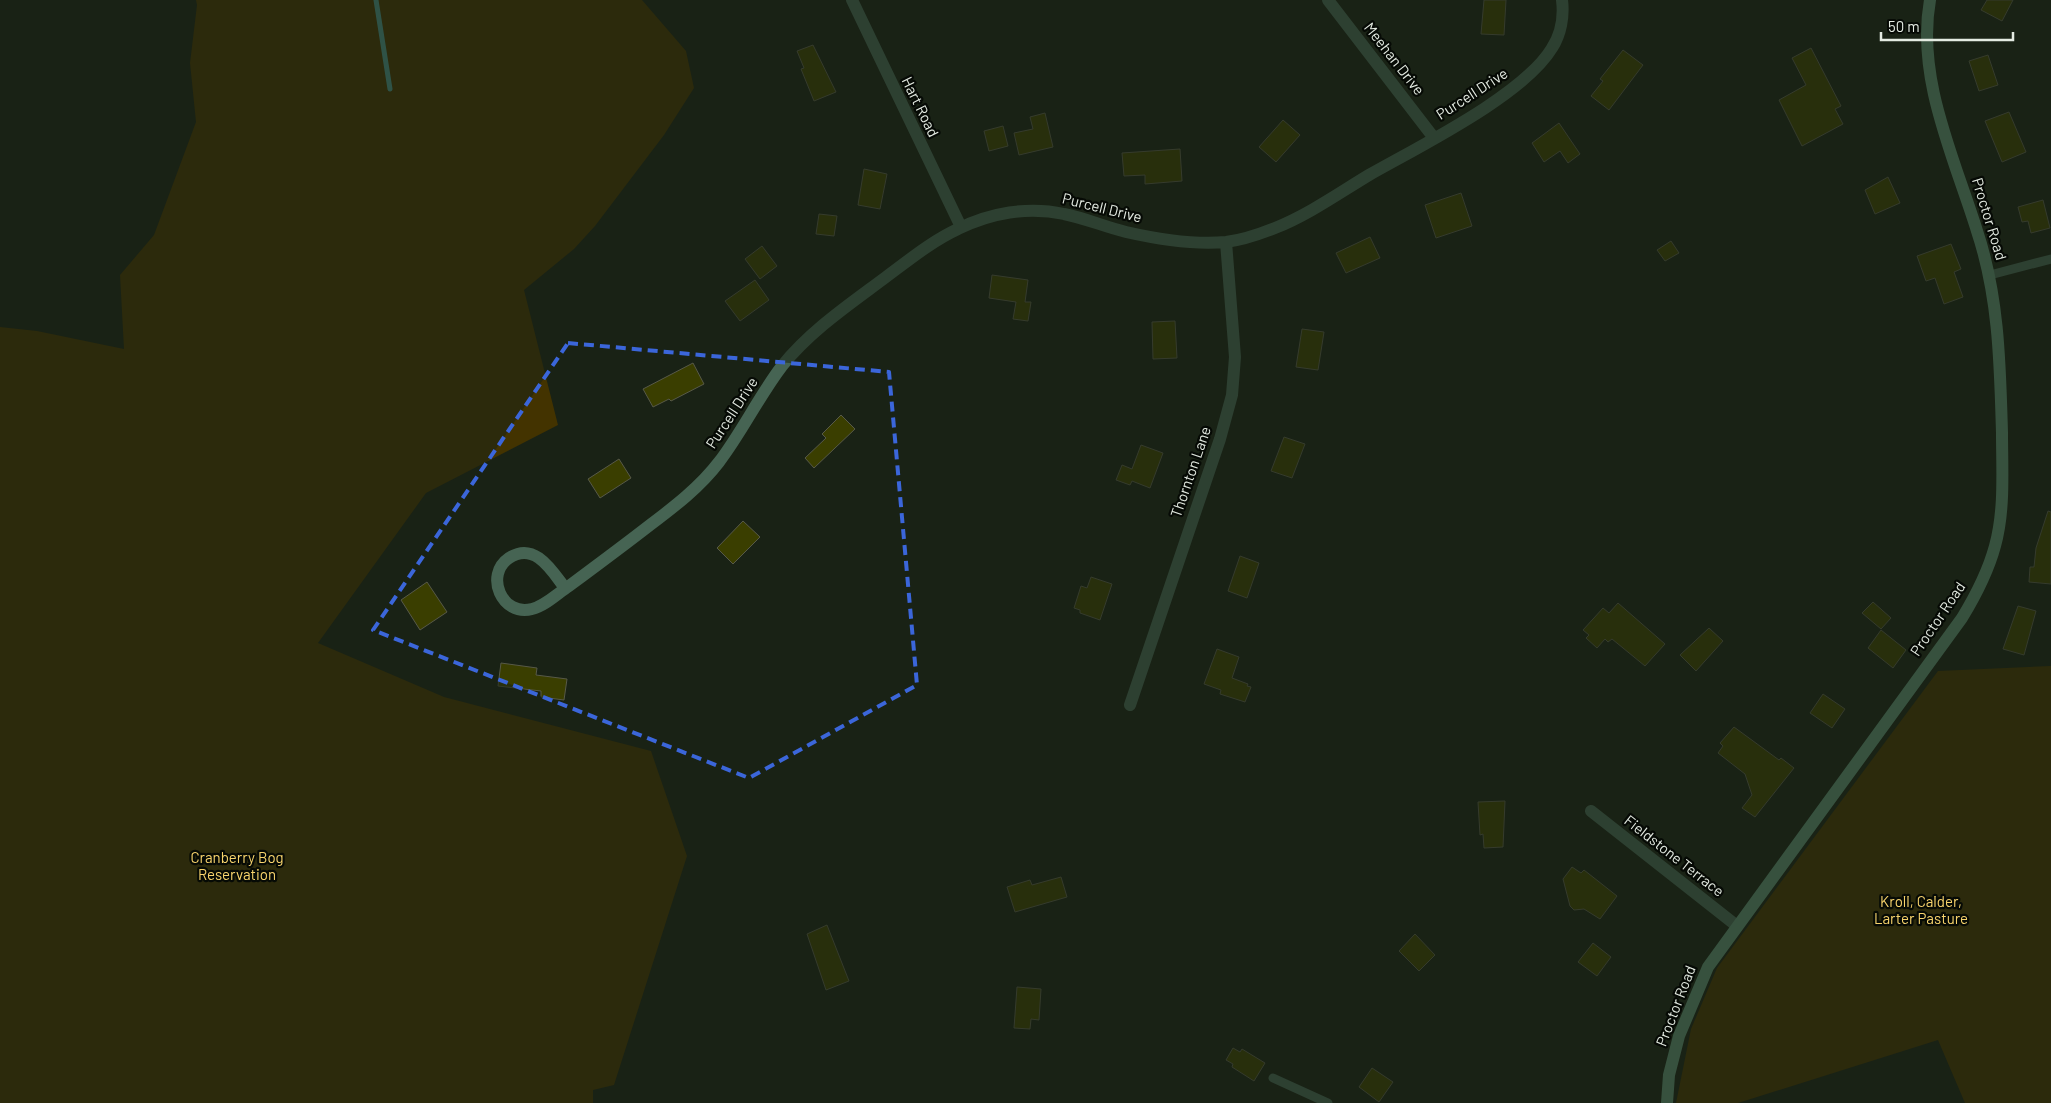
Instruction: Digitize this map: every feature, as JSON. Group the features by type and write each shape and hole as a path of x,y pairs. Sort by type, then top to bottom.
{"main road":[{"name":"Proctor Road","path":"1667,1103 1669,1076 1674,1055 1692,1000 1708,967 1962,618 1989,567 2000,520 2002,462 2000,350 1990,275 1935,96 1927,44 1926,20 1930,0"}],"street":[{"name":"Hart Road","path":"852,0 961,227"},
{"name":"Meehan Drive","path":"1328,0 1434,138"},
{"name":"Purcell Drive","path":"565,588 545,561 528,553 514,556 506,561 497,577 497,587 503,600 519,609 538,607 565,588 668,512 706,477 724,456 780,369 809,338 837,313 922,251 961,227 999,214 1037,211 1063,214 1126,232 1158,237 1226,242 1259,234 1290,221 1434,138 1501,96 1534,69 1552,49 1561,28 1562,0"},
{"name":"Thornton Lane","path":"1130,705 1220,439 1232,395 1235,338 1226,242"},
{"name":"Fieldstone Terrace","path":"1591,811 1737,926"}],"lane":[{"path":"1990,275 2051,260"},
{"path":"1273,1078 1328,1103"}],"highlighted area":[{"path":"568,343 889,372 917,685 749,778 373,630"}],"green space":[{"name":"Cranberry Bog Reservation","path":"196,0 642,0 686,51 694,88 664,135 595,226 574,249 524,290 558,425 426,493 318,643 444,697 651,751 687,856 614,1085 593,1090 593,1103 0,1103 0,327 37,331 124,349 120,275 154,235 196,122 190,63"},
{"name":"Kroll, Calder, Larter Pasture","path":"2051,666 2051,1103 1965,1103 1938,1040 1738,1103 1676,1103 1691,1029 1717,968 1938,671"}],"building":[{"path":"1484,0 1506,0 1504,35 1481,34"},
{"path":"1987,0 2013,0 2002,21 1981,10"},
{"path":"813,45 836,92 814,101 801,69 804,68 797,51"},
{"path":"1811,48 1841,106 1835,109 1843,124 1802,146 1779,100 1806,85 1792,58"},
{"path":"1623,50 1643,65 1609,110 1591,96 1603,81 1600,79"},
{"path":"1988,55 1998,85 1979,91 1969,61"},
{"path":"2009,112 2026,152 2002,162 1985,121"},
{"path":"1045,113 1053,147 1019,155 1014,133 1033,129 1030,117"},
{"path":"1283,120 1300,135 1276,162 1259,147"},
{"path":"1559,123 1580,154 1568,163 1560,151 1544,162 1532,143"},
{"path":"1003,126 1008,146 989,151 984,131"},
{"path":"1180,149 1182,181 1145,184 1145,175 1124,176 1122,153"},
{"path":"864,169 887,174 880,209 858,205"},
{"path":"1888,177 1900,203 1875,214 1865,190"},
{"path":"1461,193 1472,226 1436,238 1425,205"},
{"path":"2043,200 2050,228 2031,233 2028,221 2022,222 2018,207"},
{"path":"819,214 837,216 834,236 816,234"},
{"path":"1370,237 1380,258 1346,273 1336,253"},
{"path":"1671,241 1679,253 1665,261 1657,250"},
{"path":"1951,244 1961,269 1954,272 1963,297 1944,304 1935,278 1926,281 1917,256"},
{"path":"762,246 777,266 760,279 745,259"},
{"path":"992,275 1028,280 1025,302 1031,302 1028,321 1013,319 1016,302 989,298"},
{"path":"755,280 769,300 740,321 725,301"},
{"path":"1175,321 1177,358 1153,359 1152,322"},
{"path":"1302,329 1324,332 1318,370 1296,367"},
{"path":"693,363 704,384 671,401 669,399 653,407 643,389"},
{"path":"841,415 855,429 814,468 805,458 826,438 822,434"},
{"path":"1284,437 1305,444 1292,478 1271,471"},
{"path":"1141,445 1163,453 1150,488 1132,481 1130,485 1116,480 1122,465 1132,469"},
{"path":"619,459 631,478 600,498 588,479"},
{"path":"2048,511 2051,512 2051,584 2029,582 2030,567 2034,567 2036,548"},
{"path":"743,521 760,537 733,564 717,548"},
{"path":"1240,556 1259,563 1247,598 1228,591"},
{"path":"1091,577 1112,584 1100,620 1080,613 1080,610 1074,608 1081,586 1087,588"},
{"path":"427,582 447,612 420,630 401,600"},
{"path":"1873,602 1891,618 1881,629 1862,613"},
{"path":"1618,603 1665,644 1645,666 1612,639 1608,642 1605,639 1597,648 1586,638 1589,635 1583,630 1603,608 1609,613"},
{"path":"2018,606 2036,611 2024,655 2003,649"},
{"path":"1709,628 1723,641 1696,671 1680,655"},
{"path":"1881,630 1906,650 1893,668 1868,648"},
{"path":"1217,649 1239,657 1232,678 1251,687 1245,702 1220,694 1221,690 1204,684"},
{"path":"501,663 537,668 536,675 567,679 564,700 541,697 541,691 498,686"},
{"path":"1823,694 1845,709 1832,728 1810,713"},
{"path":"1734,727 1779,760 1781,758 1794,768 1755,817 1742,808 1752,795 1745,774 1718,753 1723,746 1720,743"},
{"path":"1505,801 1503,847 1484,848 1483,834 1480,835 1478,802"},
{"path":"1572,867 1581,873 1584,870 1617,896 1600,919 1584,909 1574,910 1570,906 1563,879"},
{"path":"1061,877 1067,897 1015,912 1007,887 1030,880 1032,885"},
{"path":"827,925 849,981 826,990 807,934"},
{"path":"1415,934 1435,955 1419,971 1399,951"},
{"path":"1593,943 1611,957 1597,976 1578,962"},
{"path":"1017,987 1041,989 1039,1020 1031,1019 1030,1029 1014,1028"},
{"path":"1233,1048 1240,1052 1242,1049 1265,1063 1254,1081 1232,1067 1233,1064 1226,1060"},
{"path":"1372,1068 1393,1082 1379,1102 1359,1087"}],"waterway":[{"path":"376,0 390,89"}]}
